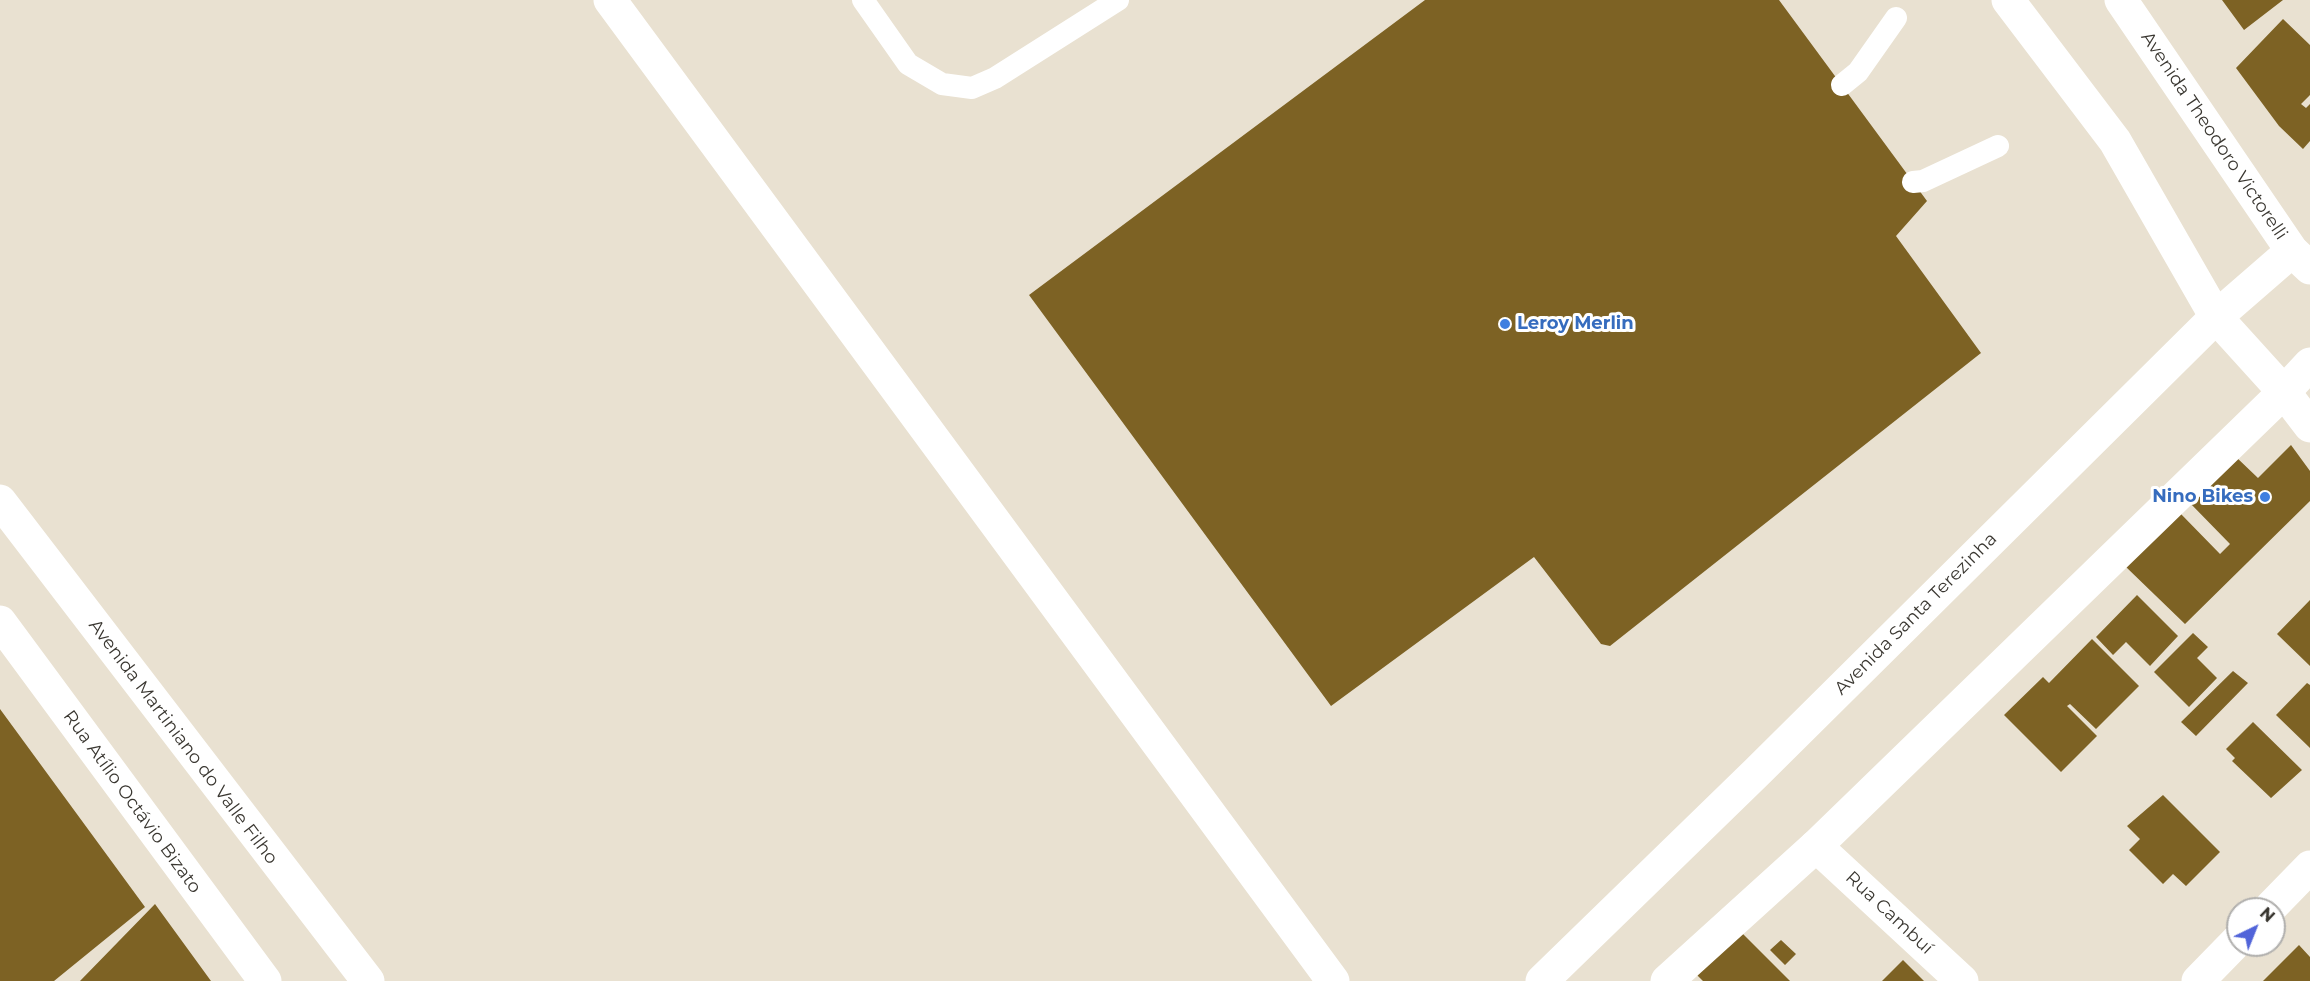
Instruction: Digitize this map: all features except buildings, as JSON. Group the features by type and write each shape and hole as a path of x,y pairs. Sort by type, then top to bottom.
{"street":[{"path":"610,0 1333,981"},
{"path":"2008,0 2115,141 2216,317 2284,392 2310,426"},
{"name":"Avenida Theodoro Victorelli","path":"2121,0 2301,260"},
{"name":"Avenida Santa Terezinha","path":"1542,981 1757,772 2216,317 2301,260"},
{"path":"1667,981 1816,846 2284,392 2310,364"},
{"name":"Avenida Martiniano do Valle Filho","path":"2,509 368,981"},
{"name":"Rua Atílio Octávio Bizato","path":"0,622 265,981"},
{"name":"Rua Cambuí","path":"1816,846 1962,981"},
{"path":"2281,897 2310,867"},
{"path":"2198,981 2226,952"}],"lane":[{"path":"863,0 908,64 942,84 972,88 995,78 1119,0"},
{"path":"1842,85 1858,72 1896,18"},
{"path":"1913,182 1923,182 1998,146"}],"place":[{"name":"Leroy Merlin","path":"1505,324"},
{"name":"Nino Bikes","path":"2265,497"}]}
